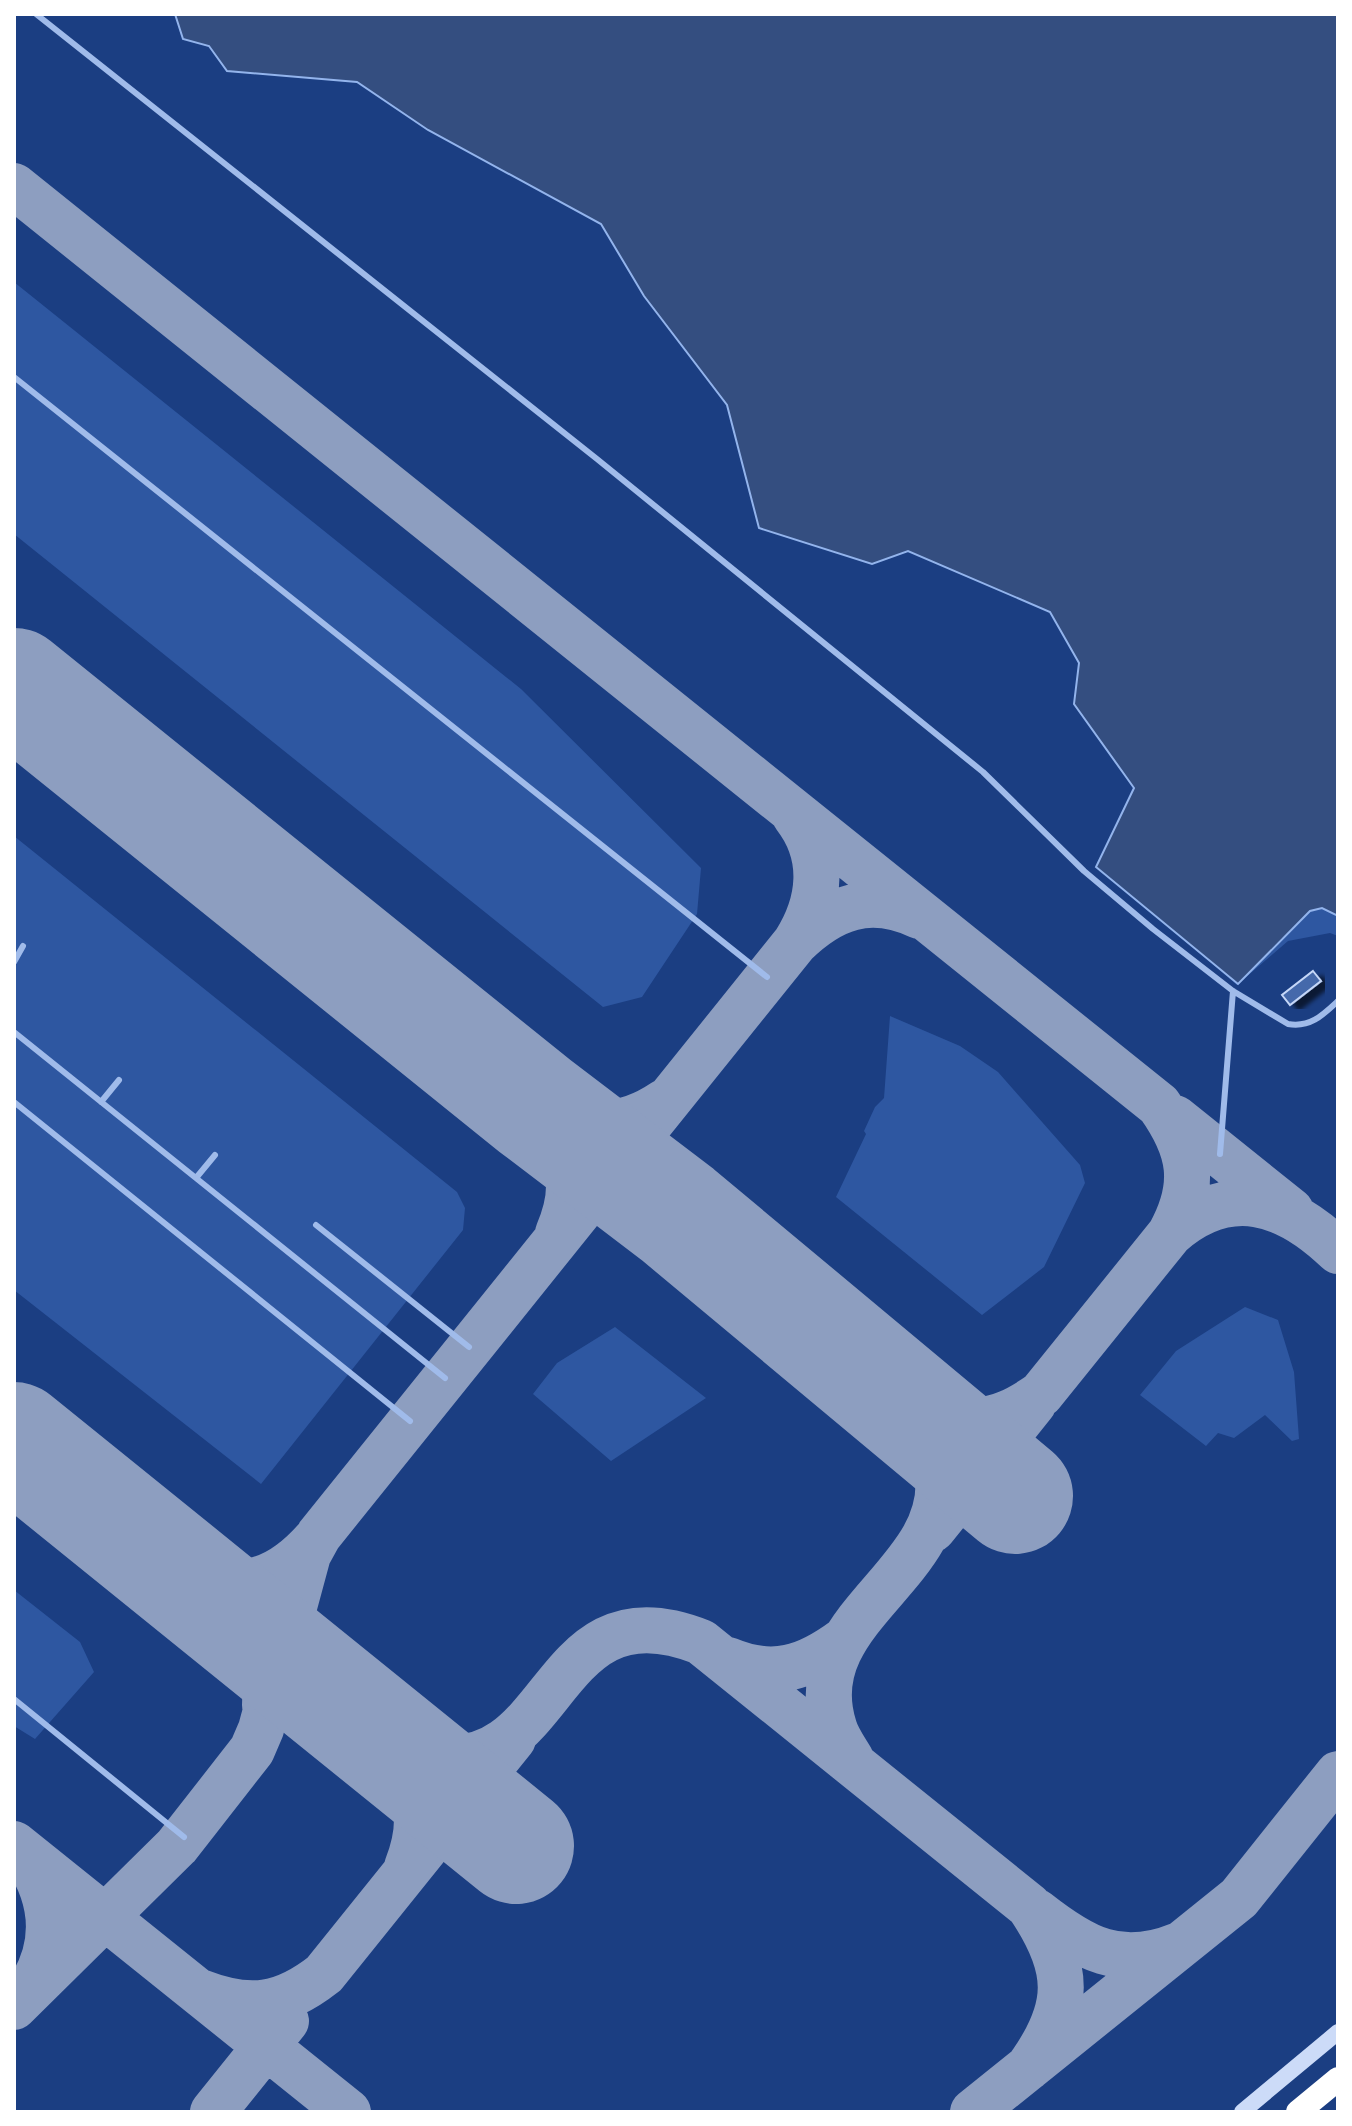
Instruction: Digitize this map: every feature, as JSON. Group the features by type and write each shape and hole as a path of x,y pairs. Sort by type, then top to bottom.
{"highway":[{"path":"1298,2112 1338,2079"}],"street":[{"path":"1242,2112 1338,2032"}],"lane":[{"path":"36,14 597,459 971,762 1016,802 1084,871 1233,991 1296,1026 1321,1017 1338,1001"},
{"path":"14,377 767,977"},
{"path":"14,962 23,946"},
{"path":"1220,1154 1233,991"},
{"path":"14,1032 445,1378"},
{"path":"101,1102 119,1080"},
{"path":"14,1102 410,1421"},
{"path":"196,1178 215,1155"},
{"path":"316,1225 469,1347"},
{"path":"14,1699 184,1837"}],"shaded area":[{"path":"175,14 1338,14 1338,916 1322,908 1310,911 1238,984 1096,867 1134,788 1074,704 1079,663 1050,612 908,551 872,564 759,528 727,405 644,296 601,224 428,130 357,82 227,71 209,46 183,39"},
{"path":"14,282 521,689 701,868 697,914 642,997 603,1007 14,534"},
{"path":"14,836 457,1192 465,1208 463,1230 261,1484 14,1290"},
{"path":"1338,901 1338,936 1330,933 1288,941 1237,985 1194,948 1282,913"},
{"path":"890,1016 960,1046 998,1072 1080,1165 1085,1183 1044,1267 982,1315 836,1197 866,1134 864,1131 875,1107 884,1098"},
{"path":"1245,1307 1278,1320 1294,1372 1299,1439 1292,1441 1265,1415 1234,1438 1218,1433 1206,1446 1140,1395 1176,1351"},
{"path":"615,1327 706,1398 611,1461 533,1394 557,1363"},
{"path":"14,1590 80,1642 94,1672 35,1739 14,1726"}],"building":[{"path":"1313,971 1321,981 1290,1005 1282,995"}],"taxiway":[{"path":"14,186 1159,1105 1178,1137 1187,1168 1184,1200 1170,1234"},
{"path":"795,816 812,847 816,879 810,911 795,943"},
{"path":"14,2007 177,1846 252,1750 261,1729 308,1555 319,1535 795,943 823,920 852,907 884,905 919,916"},
{"path":"535,1106 569,1118 601,1123 631,1119 664,1102"},
{"path":"535,1106 561,1152 569,1181 569,1196 558,1233"},
{"path":"1175,1118 1291,1211"},
{"path":"909,1408 947,1418 977,1420 1007,1414 1023,1406 1041,1394 1170,1234 1192,1218 1214,1208 1235,1203 1257,1204 1278,1210 1298,1220 1338,1251"},
{"path":"933,1529 1033,1404"},
{"path":"851,1759 834,1727 829,1689 837,1656 854,1626 921,1541 935,1510 938,1474 934,1456 909,1408"},
{"path":"175,1566 216,1580 252,1581 286,1567 318,1537"},
{"path":"164,1561 232,1623 246,1640 264,1680 265,1705"},
{"path":"380,1734 430,1756 478,1754 509,1738 583,1656 613,1637 651,1630 701,1642 1029,1906 1053,1949 1061,1987 1053,2026 1028,2068"},
{"path":"728,1660 760,1669 789,1668 816,1658 844,1640"},
{"path":"380,1734 401,1766 414,1797 417,1829 407,1867"},
{"path":"200,1992 234,2002 265,2002 294,1993 324,1974 513,1739"},
{"path":"973,2112 1239,1898 1338,1774"},
{"path":"14,1844 348,2112"},
{"path":"25,1856 41,1887 48,1918 46,1951 33,1983"},
{"path":"1037,1912 1087,1945 1121,1955 1158,1952 1179,1945"},
{"path":"213,2112 286,2021"}],"runway":[{"path":"14,686 535,1106 677,1214 1015,1496"},
{"path":"14,1440 516,1846"}]}
